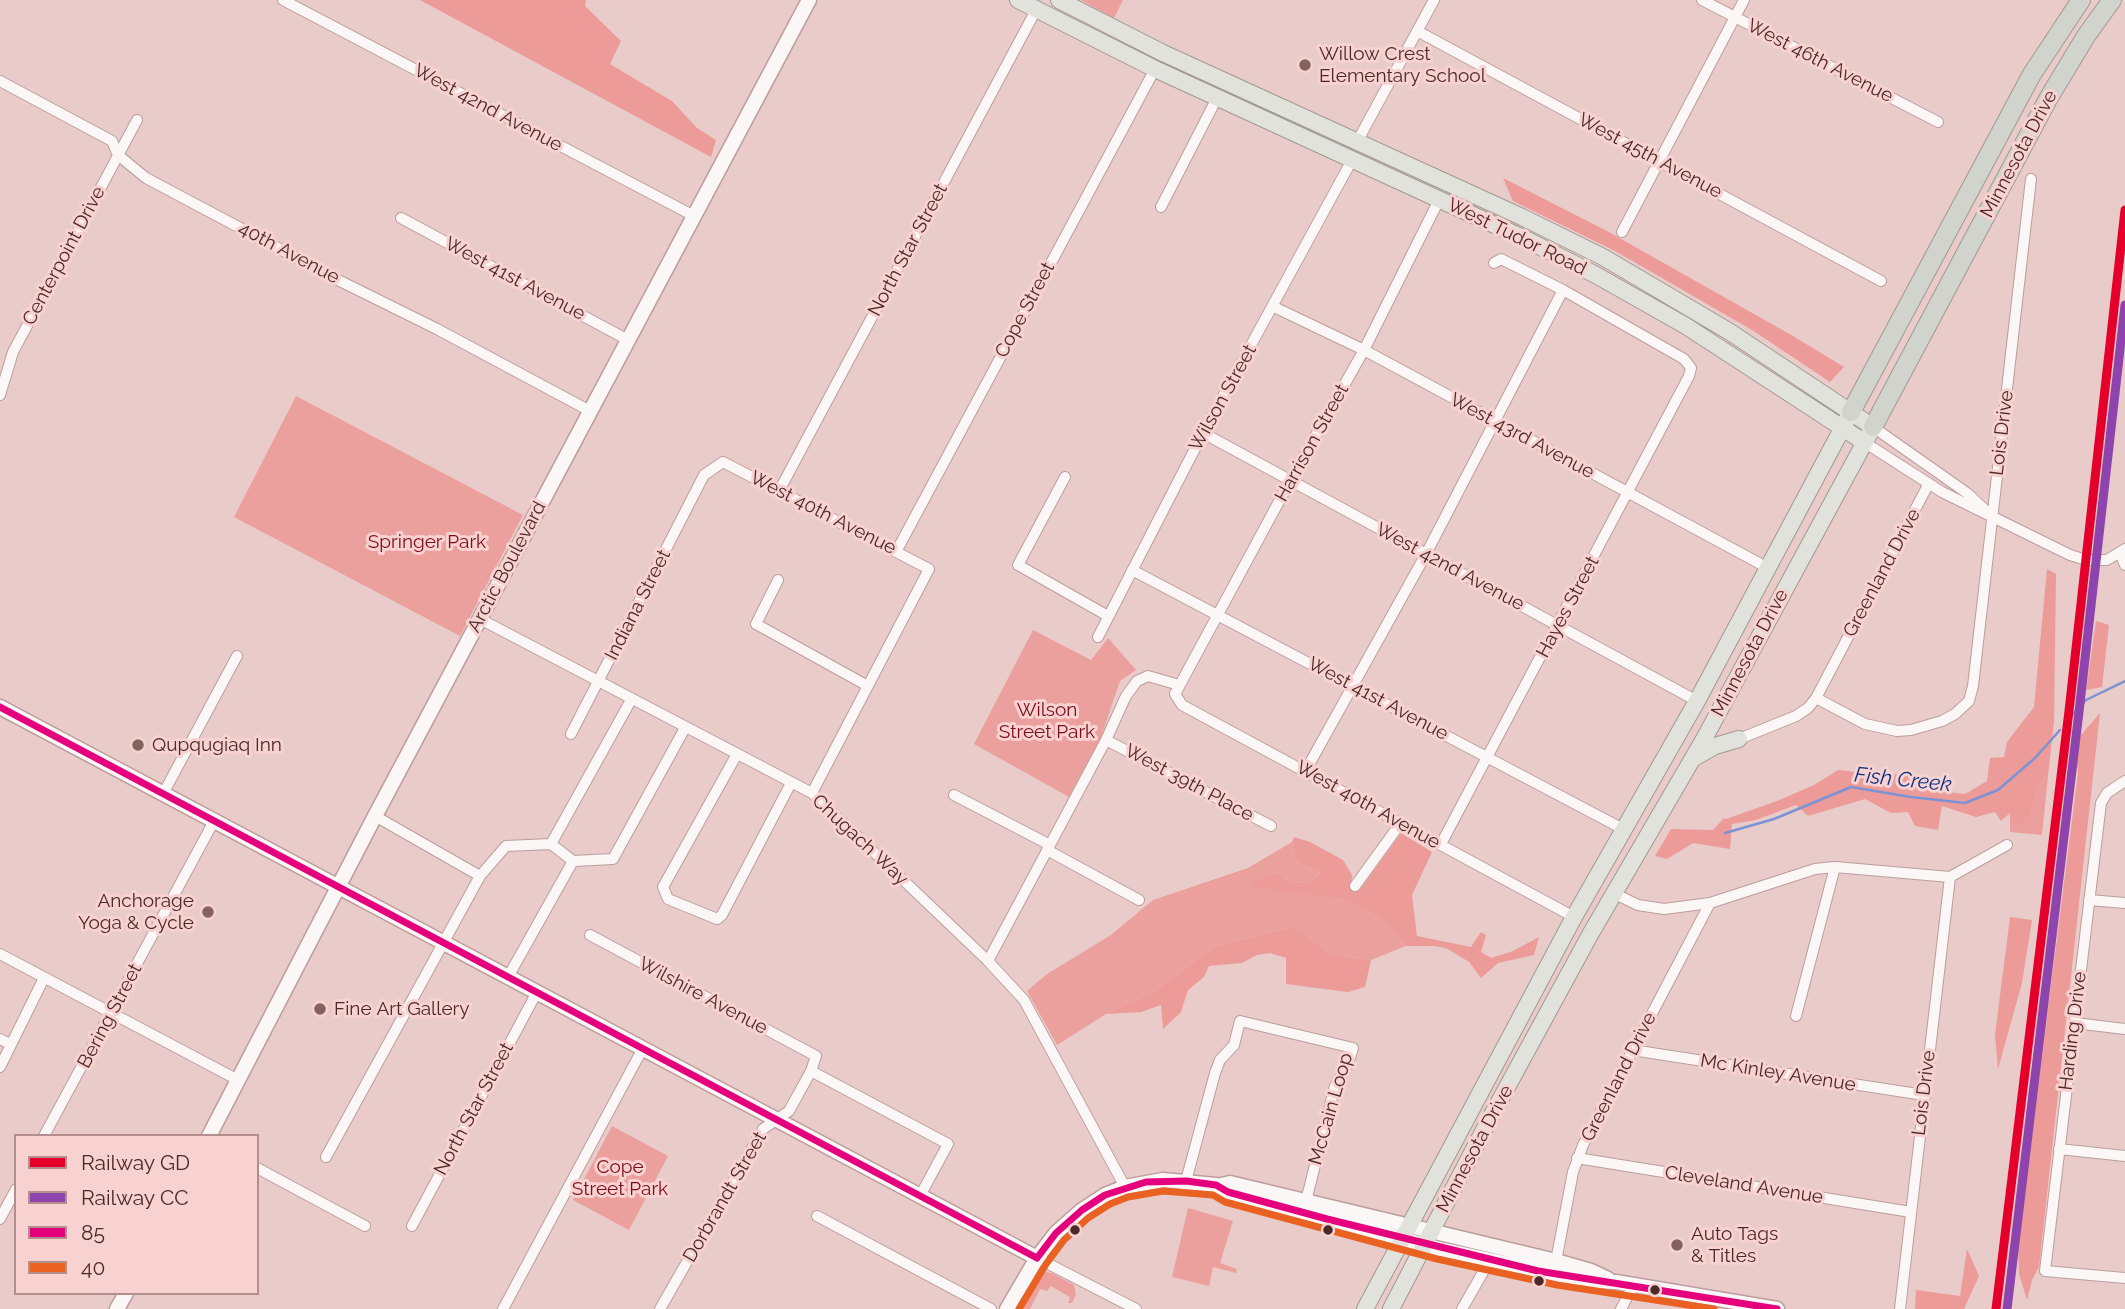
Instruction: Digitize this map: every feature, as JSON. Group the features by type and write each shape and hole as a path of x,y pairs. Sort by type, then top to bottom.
{"highway":[{"name":"Minnesota Drive","path":"1851,412 2032,74 2081,0"},
{"name":"Minnesota Drive","path":"1868,435 2053,89 2112,0"}],"main road":[{"name":"Arctic Boulevard","path":"210,1134 375,816 808,0"},
{"name":"West Tudor Road","path":"1018,0 1217,98 1523,238 1686,326 1842,428 1868,435"},
{"name":"West Tudor Road","path":"1059,0 1163,53 1574,242 1646,280 1851,412 1868,435"},
{"path":"1265,120 1278,116 1347,144 1357,142"},
{"path":"1352,160 1360,153 1382,159 1433,182 1443,181"},
{"name":"Minnesota Drive","path":"1365,1309 1574,917 1697,701 1851,412"},
{"name":"Minnesota Drive","path":"1391,1309 1487,1124 1613,893 1721,708 1868,435"},
{"path":"0,707 1037,1258"},
{"path":"1721,708 1721,727 1728,736 1739,739"},
{"path":"1692,759 1715,746 1739,739"},
{"path":"1007,1309 1037,1258 1056,1233 1082,1210 1105,1195 1146,1182 1186,1181 1216,1185 1230,1183 1306,1201 1406,1233"},
{"path":"1216,1185 1243,1197 1406,1233 1490,1260 1590,1282 1616,1282"},
{"path":"1429,1239 1556,1261 1633,1286 1777,1309"}],"street":[{"name":"West 42nd Avenue","path":"283,0 694,216"},
{"path":"1357,142 1434,0"},
{"name":"West 46th Avenue","path":"1702,0 1938,122"},
{"path":"1622,232 1744,0"},
{"name":"North Star Street","path":"779,491 1037,10"},
{"name":"West 45th Avenue","path":"1419,32 1881,281"},
{"name":"Cope Street","path":"896,552 1156,69"},
{"name":"40th Avenue","path":"0,81 112,141 118,155 146,178 590,411"},
{"path":"1161,207 1217,98"},
{"name":"Centerpoint Drive","path":"0,395 13,352 137,120"},
{"name":"Wilson Street","path":"1098,637 1203,433 1352,160"},
{"name":"Lois Drive","path":"1816,698 1865,724 1904,731 1926,727 1955,715 1969,701 1973,686 2031,179"},
{"name":"Harrison Street","path":"1179,685 1364,350 1439,200"},
{"name":"West 41st Avenue","path":"401,218 628,340"},
{"path":"1306,770 1426,554 1563,290 1502,259 1494,263"},
{"name":"Hayes Street","path":"1441,844 1628,493 1691,368 1684,359 1563,290"},
{"name":"West 43rd Avenue","path":"1274,307 1364,350 1768,568"},
{"name":"West 42nd Avenue","path":"1203,433 1697,701"},
{"name":"West Tudor Road","path":"1868,435 1928,485 2085,560 2107,560 2123,551 2125,565"},
{"name":"West Tudor Road","path":"1868,435 1967,493 1992,517"},
{"name":"West 40th Avenue","path":"704,475 723,462 929,569 866,685"},
{"name":"Indiana Street","path":"571,734 704,475"},
{"path":"1065,477 1018,565 1108,616"},
{"name":"Greenland Drive","path":"1816,698 1928,485"},
{"name":"West 41st Avenue","path":"1132,570 1623,829"},
{"path":"778,580 756,624 866,685 812,793"},
{"name":"Chugach Way","path":"480,619 812,793 988,961 1024,1000 1125,1187"},
{"path":"163,794 237,656"},
{"path":"988,961 1106,740 1126,696 1137,681 1148,676 1179,685"},
{"name":"West 40th Avenue","path":"1179,685 1175,694 1182,705 1574,917"},
{"path":"1739,739 1796,716 1816,698"},
{"path":"551,844 631,700"},
{"path":"326,1157 480,876 506,846 551,844 573,861 613,859 685,727"},
{"name":"West 39th Place","path":"1106,740 1271,827"},
{"path":"737,754 663,887 668,899 717,919 722,915 791,783"},
{"name":"Harding Drive","path":"2125,781 2107,793 2101,803 2045,1270 2125,1278"},
{"path":"954,794 1139,900"},
{"path":"375,816 480,876"},
{"name":"Bering Street","path":"45,1134 214,821"},
{"path":"1355,886 1400,824"},
{"path":"1613,893 1649,908 1664,909 1710,903 1815,869 1835,867 1950,877 2007,845"},
{"path":"508,977 573,861"},
{"path":"1796,1016 1835,867"},
{"name":"Lois Drive","path":"1900,1309 1950,877"},
{"path":"2089,900 2125,903"},
{"name":"Greenland Drive","path":"1556,1261 1577,1158 1710,903"},
{"name":"Wilshire Avenue","path":"590,935 816,1056"},
{"path":"0,954 238,1080"},
{"path":"0,1067 44,978"},
{"name":"North Star Street","path":"412,1226 537,992"},
{"name":"McCain Loop","path":"1186,1181 1215,1073 1220,1060 1234,1045 1240,1021 1353,1048 1348,1064 1335,1086 1306,1201"},
{"path":"2075,1023 2125,1029"},
{"path":"0,1039 10,1044"},
{"path":"503,1309 643,1048"},
{"name":"Mc Kinley Avenue","path":"1632,1050 1924,1096"},
{"name":"Dorbrandt Street","path":"660,1309 763,1129 789,1111 811,1071 816,1056"},
{"path":"811,1071 948,1144 920,1196"},
{"path":"2059,1149 2125,1156"},
{"name":"Cleveland Avenue","path":"1577,1158 1911,1212"},
{"path":"259,1169 365,1226"},
{"path":"0,1219 14,1193"},
{"path":"817,1216 991,1309"},
{"path":"1037,1258 1136,1309"},
{"path":"1462,1309 1490,1260"},
{"path":"1621,1309 1633,1286"}],"green space":[{"path":"1081,0 1123,0 1114,18"},
{"name":"Springer Park","path":"296,396 523,515 460,636 234,517"},
{"name":"Wilson Street Park","path":"1033,630 1091,660 1108,638 1136,670 1120,681 1101,737 1069,797 974,744"},
{"path":"2051,747 2042,835 2010,832 2010,792 2033,771"},
{"path":"1292,842 1296,861 1321,873 1309,882 1292,883 1273,873 1308,894 1346,900 1383,920 1406,946 1371,960 1334,955 1293,927 1215,946 1156,990 1106,1014 1057,1045 1027,991 1047,974 1111,935 1153,900 1248,868"},
{"name":"Cope Street Park","path":"612,1126 668,1156 629,1230 573,1200"},
{"path":"1188,1208 1233,1221 1220,1263 1237,1269 1236,1273 1213,1267 1209,1286 1172,1277"},
{"path":"1045,1272 1074,1285 1076,1294 1072,1303 1068,1303 1070,1297 1051,1286 1047,1291 1040,1289 1030,1309 1022,1309"}],"shaded area":[{"path":"420,0 586,0 585,6 621,41 610,64 672,101 697,128 716,140 711,157"},
{"path":"1503,178 1607,231 1844,367 1830,382 1752,330 1617,252 1513,201"},
{"path":"2047,569 2056,574 2054,723 2048,774 2038,781 2029,816 2017,827 2010,813 2001,821 1995,812 1976,817 1942,806 1938,830 1915,826 1908,812 1891,813 1865,799 1808,816 1796,805 1756,820 1732,824 1730,849 1693,843 1667,859 1655,856 1671,829 1713,830 1724,818 1777,801 1814,785 1838,770 1879,775 1907,774 1940,791 1965,794 1987,781 1990,758 2004,757 2007,742 2034,707"},
{"path":"2096,621 2109,625 2102,687 2086,690"},
{"path":"2100,713 2039,1267 2032,1280 2027,1300 2019,1274 2018,1246 2078,773 2074,743"},
{"path":"1401,833 1432,852 1412,895 1417,936 1471,947 1481,932 1486,935 1481,952 1491,958 1513,951 1539,937 1534,955 1498,963 1481,978 1469,962 1448,949 1406,946 1383,920 1346,900 1254,887 1251,884 1273,873 1292,883 1309,882 1321,873 1296,861 1292,842 1294,837 1310,842 1343,860 1352,875 1351,889 1359,891"},
{"path":"2010,917 2032,920 2022,983 1998,1069 1995,1035"},
{"path":"1293,927 1334,955 1371,960 1365,987 1348,992 1286,984 1286,958 1270,953 1257,955 1242,963 1209,966 1204,977 1188,990 1181,1012 1163,1029 1161,1005 1141,1012 1106,1014 1156,990 1215,946"},
{"path":"1967,1249 1979,1276 1964,1309 1915,1309 1916,1290 1960,1296"}],"waterway":[{"name":"Fish Creek","path":"2071,716 2086,700 2125,681"},
{"name":"Fish Creek","path":"1725,833 1774,819 1851,787 1965,803 1998,790 2035,758 2060,730"}],"rail line":[{"name":"GD","path":"1996,1309 2069,711 2125,210"},
{"name":"CC","path":"2007,1309 2125,305"}],"transit line":[{"name":"85","path":"0,707 1037,1258"},
{"name":"85","path":"1037,1258 1056,1233 1082,1210 1105,1195 1146,1182 1186,1181 1216,1185 1228,1192 1327,1219 1538,1271 1777,1309"},
{"name":"40","path":"1019,1309 1064,1240 1088,1218 1110,1204 1128,1197 1163,1191 1213,1195 1225,1202 1437,1259 1557,1285 1714,1309"}],"place":[{"name":"Willow Crest Elementary School","path":"1305,65"},
{"name":"Qupqugiaq Inn","path":"138,745"},
{"name":"Anchorage Yoga & Cycle","path":"208,912"},
{"name":"Fine Art Gallery","path":"320,1009"},
{"name":"Auto Tags & Titles","path":"1677,1245"}]}
